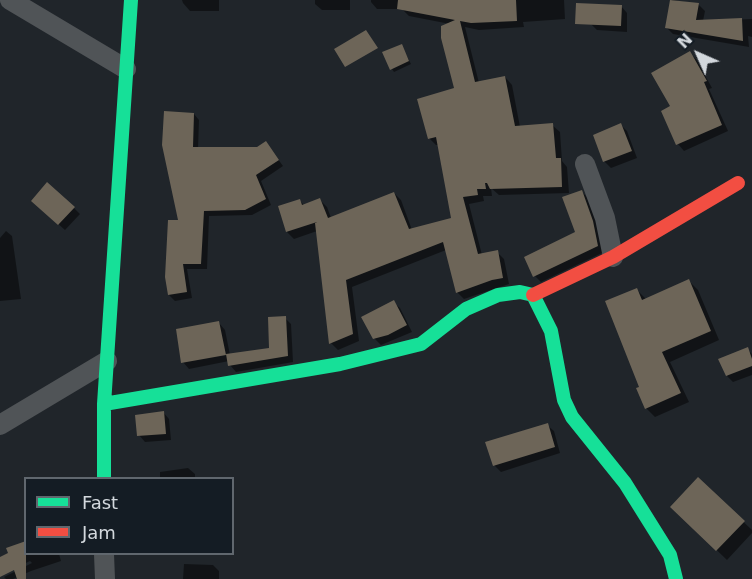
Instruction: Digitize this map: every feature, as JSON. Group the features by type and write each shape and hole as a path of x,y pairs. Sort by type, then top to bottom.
{"street":[{"path":"10,0 126,69"},
{"path":"104,477 104,404 131,0"},
{"path":"585,164 605,218 613,257"},
{"path":"104,404 340,364 421,344 466,309 498,295 520,292 533,295 613,257 738,183"},
{"path":"533,295 551,331 564,400 572,417 625,483 670,555 676,579"},
{"path":"0,425 107,361"},
{"path":"105,555 105,579"}],"building":[{"path":"398,0 516,0 517,21 471,23 460,21 475,82 505,76 515,126 553,123 556,158 561,158 562,187 490,189 485,183 486,189 477,189 478,195 463,197 478,254 498,250 503,278 456,293 443,242 346,280 353,334 329,344 315,223 317,222 286,232 278,206 300,199 302,205 320,198 328,218 394,192 409,229 451,218 436,137 428,139 417,99 454,88 441,38 441,26 455,20 397,9"},
{"path":"670,0 699,3 696,20 742,18 743,41 665,28"},
{"path":"576,3 622,5 621,26 575,24"},
{"path":"366,30 378,48 345,67 334,49"},
{"path":"402,44 409,61 390,70 382,52"},
{"path":"690,51 707,81 704,82 722,125 676,145 661,111 670,106 651,73"},
{"path":"164,111 194,113 193,147 257,147 266,141 279,160 256,175 266,199 245,210 204,211 201,264 183,264 187,292 168,295 165,277 168,220 178,220 162,145"},
{"path":"621,123 632,151 603,162 593,135"},
{"path":"47,182 75,207 58,225 31,201"},
{"path":"582,190 593,221 598,246 533,277 524,257 575,232 562,197"},
{"path":"689,279 711,331 662,352 681,393 645,409 636,388 639,387 605,301 637,288 642,300"},
{"path":"394,300 407,325 388,335 373,339 361,317"},
{"path":"286,316 288,356 228,366 226,354 269,348 268,317"},
{"path":"219,321 226,355 181,363 176,329"},
{"path":"748,347 752,366 726,376 718,359"},
{"path":"164,411 166,434 137,436 135,415"},
{"path":"548,423 555,447 493,466 485,442"},
{"path":"698,477 745,521 716,551 670,507"},
{"path":"24,542 26,579 17,579 14,570 0,577 0,557 8,553 6,548"}],"traffic: fast":[{"path":"104,477 104,404 131,0"},
{"path":"104,404 340,364 421,344 466,309 498,295 520,292 533,295 551,331 564,400 572,417 625,483 670,555 676,579"}],"traffic: jam":[{"path":"533,295 613,257 738,183"}]}
